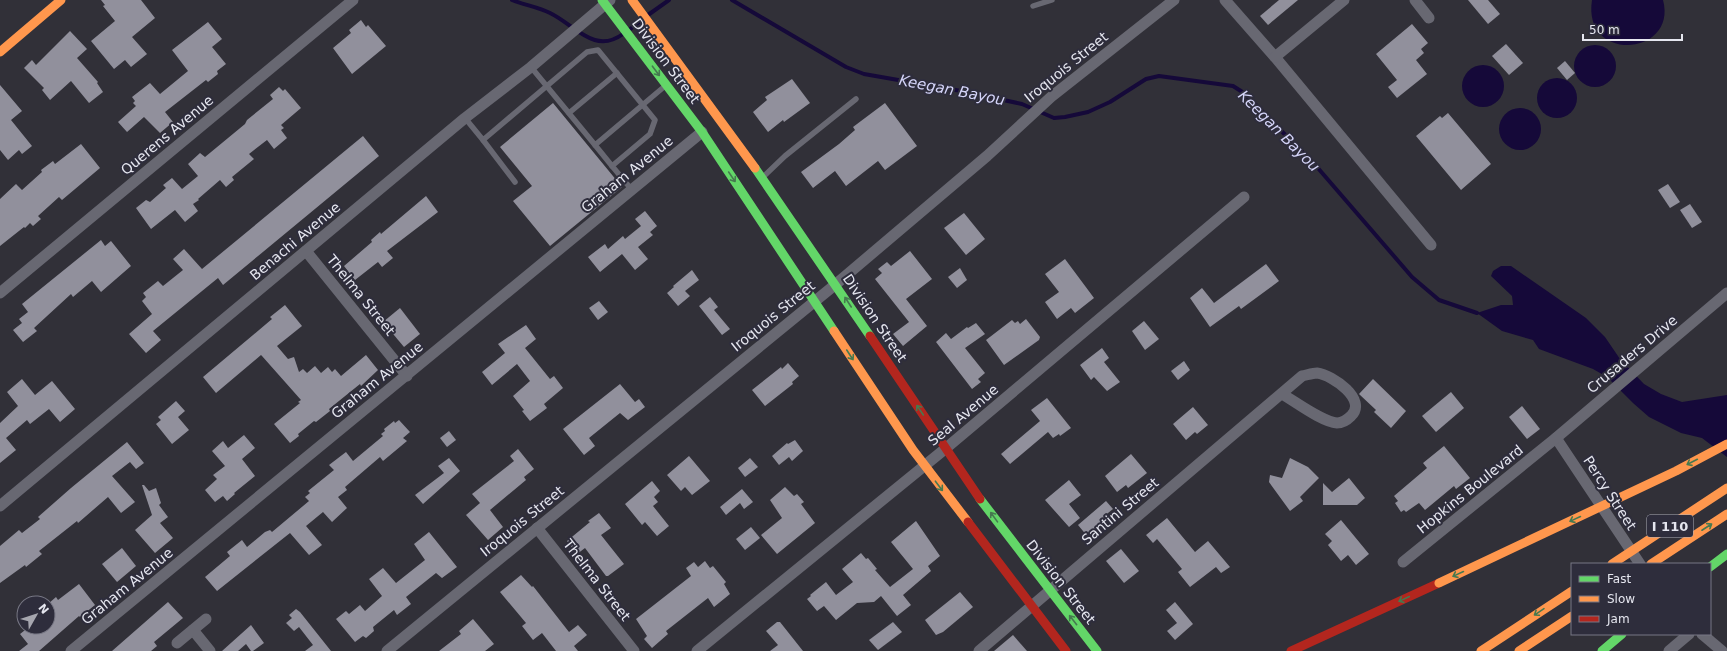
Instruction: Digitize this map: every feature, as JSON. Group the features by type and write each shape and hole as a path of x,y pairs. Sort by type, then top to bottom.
{"main road":[{"path":"0,52 61,0"},
{"name":"Division Street","path":"606,2 619,23 702,132 924,466 1030,607 1066,651"},
{"name":"Division Street","path":"635,4 836,284 945,450 1097,651"},
{"path":"1291,651 1676,471 1727,444"},
{"name":"I 110","path":"1614,563 1727,488"},
{"name":"I 110","path":"1653,563 1727,514"},
{"path":"1711,566 1727,554"},
{"path":"1481,651 1571,592"},
{"path":"1519,651 1571,617"},
{"path":"1602,651 1621,635"}],"street":[{"name":"Querens Avenue","path":"0,293 353,0"},
{"name":"Iroquois Street","path":"387,651 836,284 987,156 1051,97 1174,0"},
{"path":"1225,0 1275,57 1431,245"},
{"path":"1275,57 1344,0"},
{"path":"1415,0 1430,18"},
{"name":"Benachi Avenue","path":"0,506 465,118 563,40 606,2"},
{"name":"Graham Avenue","path":"71,651 702,132"},
{"name":"Seal Avenue","path":"697,651 945,450 1244,197"},
{"name":"Thelma Street","path":"306,251 407,376"},
{"name":"Crusaders Drive","path":"1556,438 1727,293"},
{"name":"Santini Street","path":"979,651 1302,376 1316,373 1327,375 1341,383 1352,396 1356,405 1354,414 1347,420 1338,423 1327,420 1282,394"},
{"name":"Hopkins Boulevard","path":"1403,562 1556,438"},
{"name":"Percy Street","path":"1556,438 1639,563"},
{"name":"Thelma Street","path":"537,528 634,651"},
{"path":"177,643 206,619"},
{"path":"193,630 210,651"},
{"path":"1669,651 1688,635"},
{"path":"1703,635 1722,651"}],"lane":[{"path":"1033,6 1052,0"},
{"path":"482,140 587,52 598,50 655,120 650,134 612,166"},
{"path":"531,66 632,190"},
{"path":"569,113 617,73"},
{"path":"595,145 666,85"},
{"path":"761,178 784,156 856,99"},
{"path":"465,118 515,182"}],"shaded area":[{"path":"1592,0 1663,0 1664,19 1657,33 1644,41 1629,45 1614,43 1601,35 1593,21"},
{"path":"1595,45 1610,51 1616,66 1610,81 1595,87 1580,81 1574,66 1580,51"},
{"path":"1483,65 1498,71 1504,86 1498,101 1483,107 1468,101 1462,86 1468,71"},
{"path":"1561,78 1568,81 1574,87 1577,98 1576,106 1568,115 1561,118 1553,118 1546,115 1538,106 1537,94 1540,87 1549,79"},
{"path":"1520,108 1535,114 1541,129 1535,144 1520,150 1505,144 1499,129 1505,114"},
{"path":"1501,266 1511,266 1586,318 1605,337 1620,359 1644,384 1661,394 1682,402 1727,395 1727,457 1702,438 1681,433 1649,417 1607,377 1593,369 1539,349 1533,340 1502,331 1477,313 1501,305 1513,305 1512,296 1491,276 1493,271"}],"building":[{"path":"101,0 141,0 155,18 132,37 147,54 131,67 125,60 114,69 91,41 115,21 103,6 105,5"},
{"path":"1279,0 1298,0 1268,25 1260,16"},
{"path":"1468,0 1488,0 1500,14 1488,24"},
{"path":"361,20 366,27 368,25 386,46 352,74 333,48 351,33 349,30"},
{"path":"208,22 222,39 212,47 226,64 217,71 218,74 208,82 206,80 165,112 173,122 160,133 144,117 127,132 118,122 136,106 133,103 135,101 132,97 150,83 160,94 188,71 172,50"},
{"path":"1412,24 1428,43 1421,49 1424,53 1416,60 1427,74 1397,98 1388,87 1397,80 1376,54"},
{"path":"70,31 87,49 77,58 98,82 97,83 103,92 89,103 71,81 50,100 42,90 44,88 24,68 32,60 36,65"},
{"path":"1506,44 1523,63 1509,75 1492,56"},
{"path":"1565,61 1575,73 1567,80 1557,68"},
{"path":"792,79 810,103 784,122 783,120 768,132 753,112 767,100 765,97"},
{"path":"0,85 22,111 11,120 32,146 22,154 19,150 8,160 0,150"},
{"path":"279,87 283,91 285,89 301,108 281,125 284,128 281,130 287,138 274,149 267,140 249,154 254,159 232,177 234,180 226,187 220,180 198,199 199,200 193,204 198,211 185,222 175,210 151,229 136,208 146,200 150,202 166,188 163,185 172,178 182,189 198,176 188,164 200,153 205,157 245,124 247,120 273,99 270,95"},
{"path":"553,103 622,187 550,246 513,201 532,186 500,147"},
{"path":"885,103 917,146 885,170 878,161 846,186 835,171 813,188 801,172 839,144 855,130 853,127"},
{"path":"1448,113 1491,164 1461,190 1416,136 1440,116 1442,118"},
{"path":"363,136 379,156 223,285 218,278 153,331 161,340 146,353 129,334 152,314 142,301 146,297 143,293 158,281 163,286 183,270 173,259 184,249 202,269"},
{"path":"81,144 100,168 62,200 59,197 38,216 41,219 33,226 30,223 0,246 0,199 16,184 22,190 42,172 41,170 53,161 55,164"},
{"path":"1668,184 1680,202 1670,208 1658,190"},
{"path":"426,196 438,212 387,251 393,258 382,267 378,262 355,280 344,266 372,242 371,240 380,232 381,234"},
{"path":"1690,204 1702,222 1692,228 1680,210"},
{"path":"645,211 657,226 650,232 653,235 638,247 648,259 635,270 622,254 600,272 588,257 605,244 608,249 623,236 625,239 641,226 635,219"},
{"path":"964,213 985,239 966,255 944,228"},
{"path":"101,240 105,246 111,241 131,266 101,292 92,281 73,297 71,294 34,328 37,331 23,342 13,330 22,323 19,319 28,312 22,304"},
{"path":"910,251 932,279 906,299 927,326 903,346 893,334 909,322 875,279 882,273 878,269 887,262 891,266"},
{"path":"1065,259 1094,298 1075,313 1071,308 1057,319 1045,302 1059,292 1045,274"},
{"path":"1266,264 1279,281 1241,309 1239,306 1210,327 1190,298 1202,288 1214,303"},
{"path":"960,268 967,280 957,288 948,277"},
{"path":"692,270 699,280 685,291 690,296 678,306 667,293"},
{"path":"710,297 718,307 714,310 730,329 722,335 699,306"},
{"path":"599,301 608,312 598,320 589,308"},
{"path":"285,305 302,326 277,346 288,359 294,357 299,372 303,369 307,373 315,366 321,373 328,367 332,372 335,369 341,376 366,355 378,370 361,386 360,384 329,409 330,411 316,422 314,421 298,434 299,436 290,443 274,424 300,403 298,402 301,400 261,355 216,393 203,377 272,319 270,317"},
{"path":"400,308 420,334 404,347 383,322"},
{"path":"1026,319 1040,337 1039,340 1004,365 986,340 1012,320 1015,323 1018,321 1020,324"},
{"path":"1144,321 1159,339 1145,350 1132,331"},
{"path":"976,323 985,334 965,348 985,373 978,379 981,382 972,389 936,342 946,333 951,339 967,327 968,328"},
{"path":"526,325 536,339 525,348 550,379 554,376 563,388 544,404 547,408 530,421 522,411 524,410 513,396 530,381 517,364 492,385 482,372 505,353 498,344"},
{"path":"1102,348 1109,358 1104,362 1120,382 1107,391 1094,377 1091,380 1080,365"},
{"path":"1184,361 1190,370 1178,380 1171,371"},
{"path":"788,363 799,376 792,382 793,384 765,406 752,390 781,367 782,369"},
{"path":"22,379 35,395 52,381 75,409 60,422 49,409 30,424 27,420 6,438 16,450 0,463 0,423 18,406 7,392"},
{"path":"1373,379 1406,411 1391,428 1374,412 1376,410 1359,394"},
{"path":"620,384 635,402 639,399 645,407 628,420 620,413 589,438 595,446 584,455 563,429"},
{"path":"1451,392 1464,408 1436,432 1422,416"},
{"path":"1047,398 1071,428 1060,436 1059,434 1053,438 1048,432 1010,464 1001,454 1040,421 1031,410"},
{"path":"176,401 185,411 178,417 189,430 172,444 156,424 161,420 158,417"},
{"path":"1522,406 1540,429 1527,439 1509,417"},
{"path":"1193,407 1208,425 1197,434 1195,432 1186,440 1173,424"},
{"path":"399,420 410,432 403,438 407,441 383,461 380,457 345,487 347,490 338,497 347,508 332,522 323,512 306,526 322,545 309,555 290,533 217,591 205,577 230,556 227,552 242,540 247,547 265,532 270,530 272,532 309,501 305,497 310,493 308,491 334,470 329,465 346,452 353,461 383,436 381,434 385,431 384,429 394,421 395,423"},
{"path":"449,431 456,440 447,447 440,438"},
{"path":"244,435 255,448 242,459 255,476 234,493 235,494 227,501 223,496 215,502 205,490 217,479 213,475 225,466 212,451 223,441 228,448"},
{"path":"795,440 803,451 792,461 789,457 779,465 772,456 787,443 788,444"},
{"path":"127,442 144,463 136,469 130,462 112,476 135,502 121,513 108,497 78,523 77,521 39,551 42,554 26,567 25,565 0,583 0,546 19,530 22,533 40,519 38,517"},
{"path":"1444,446 1470,478 1456,489 1454,486 1425,510 1419,503 1406,512 1404,510 1401,512 1395,503 1398,501 1394,496 1427,468 1423,463"},
{"path":"518,449 534,469 524,477 526,480 490,510 503,527 488,540 466,515 480,503 472,494 514,461 510,456"},
{"path":"1131,454 1147,473 1128,488 1126,485 1117,492 1105,476"},
{"path":"689,456 710,481 692,495 685,487 681,491 667,475"},
{"path":"449,458 460,471 423,504 415,495 444,473 438,466"},
{"path":"750,458 758,467 745,477 738,468"},
{"path":"1290,458 1308,467 1319,478 1300,497 1303,501 1290,511 1269,482 1270,475 1282,478"},
{"path":"1349,478 1365,498 1357,505 1323,505 1323,483 1332,492"},
{"path":"1069,480 1081,495 1069,504 1080,518 1069,527 1045,500"},
{"path":"652,481 660,491 654,497 658,502 653,506 669,526 657,536 645,522 642,525 625,504"},
{"path":"142,485 144,485 149,491 156,488 161,503 159,505 168,517 160,523 173,538 155,553 135,530 152,515"},
{"path":"785,487 794,496 797,494 804,502 801,504 815,523 777,554 761,535 782,518 770,500"},
{"path":"742,489 753,502 744,509 740,503 726,515 720,507"},
{"path":"1106,501 1113,509 1103,517 1107,522 1088,537 1078,525"},
{"path":"599,513 611,528 601,535 624,564 608,576 606,576 585,548 577,554 567,541 590,522 588,521"},
{"path":"1167,518 1195,552 1208,541 1230,567 1221,573 1216,567 1190,587 1178,572 1182,569 1157,539 1153,543 1146,535"},
{"path":"1341,520 1369,554 1356,565 1348,555 1341,561 1328,545 1332,541 1325,534"},
{"path":"916,521 940,556 928,566 931,571 903,595 911,605 897,616 881,596 874,602 857,603 836,620 824,606 817,611 807,599 826,582 836,595 853,582 842,569 861,553 866,559 868,558 877,569 875,570 890,587 913,569 891,542"},
{"path":"751,527 760,538 745,550 736,539"},
{"path":"429,532 457,567 442,578 436,573 406,597 411,604 397,615 394,610 373,627 374,631 366,638 363,636 355,642 336,619 346,611 349,614 360,605 365,611 382,596 369,579 383,568 396,583 425,560 414,544"},
{"path":"122,548 136,566 117,582 102,564"},
{"path":"1121,549 1139,571 1124,583 1106,561"},
{"path":"705,561 710,568 713,566 726,582 724,584 730,594 714,607 708,598 666,631 668,634 652,648 644,639 647,636 636,619 691,576 686,568 694,562 698,567"},
{"path":"521,575 532,587 533,586 569,632 578,625 587,635 574,646 578,651 556,651 542,633 533,640 522,626 526,623 500,592"},
{"path":"79,584 95,605 80,617 79,616 39,651 19,651 28,644 21,635 56,635 56,597 58,600"},
{"path":"960,592 973,607 943,632 936,635 925,620"},
{"path":"168,602 183,618 154,642 157,646 151,651 112,651"},
{"path":"1175,602 1193,624 1175,640 1167,631 1177,623 1166,610"},
{"path":"296,609 331,651 305,651 313,645 299,627 294,631 286,623 292,618 289,615"},
{"path":"473,619 494,644 485,651 439,651 461,634 459,631"},
{"path":"777,622 780,622 803,651 770,651 778,645 766,631"},
{"path":"893,622 902,632 878,650 869,640"},
{"path":"251,625 264,643 253,651 251,651 246,644 238,651 222,651"},
{"path":"1013,635 1027,651 994,651"}],"waterway":[{"name":"Keegan Bayou","path":"512,0 550,13 585,36 594,40 613,40 623,34"},
{"name":"Keegan Bayou","path":"648,15 669,0"},
{"name":"Keegan Bayou","path":"732,0 846,67 864,74 961,91 1022,104 1054,118 1088,112 1110,102 1146,79 1159,76 1233,86 1244,93 1317,167 1412,277 1439,300 1477,313"},
{"name":"Keegan Bayou","path":"629,30 643,19"}],"traffic: fast":[{"path":"602,0 702,132 834,331"},
{"path":"755,168 870,336"},
{"path":"980,499 1097,651"},
{"path":"1711,566 1727,554"},
{"path":"1602,651 1621,635"}],"traffic: slow":[{"path":"0,52 61,0"},
{"path":"632,0 755,168"},
{"path":"834,331 913,450 968,522"},
{"path":"1439,583 1676,471 1727,444"},
{"path":"1614,563 1727,488"},
{"path":"1653,563 1727,514"},
{"path":"1481,651 1571,592"},
{"path":"1519,651 1571,617"}],"traffic: jam":[{"path":"870,336 980,499"},
{"path":"968,522 1066,651"},
{"path":"1291,651 1439,583"}]}
